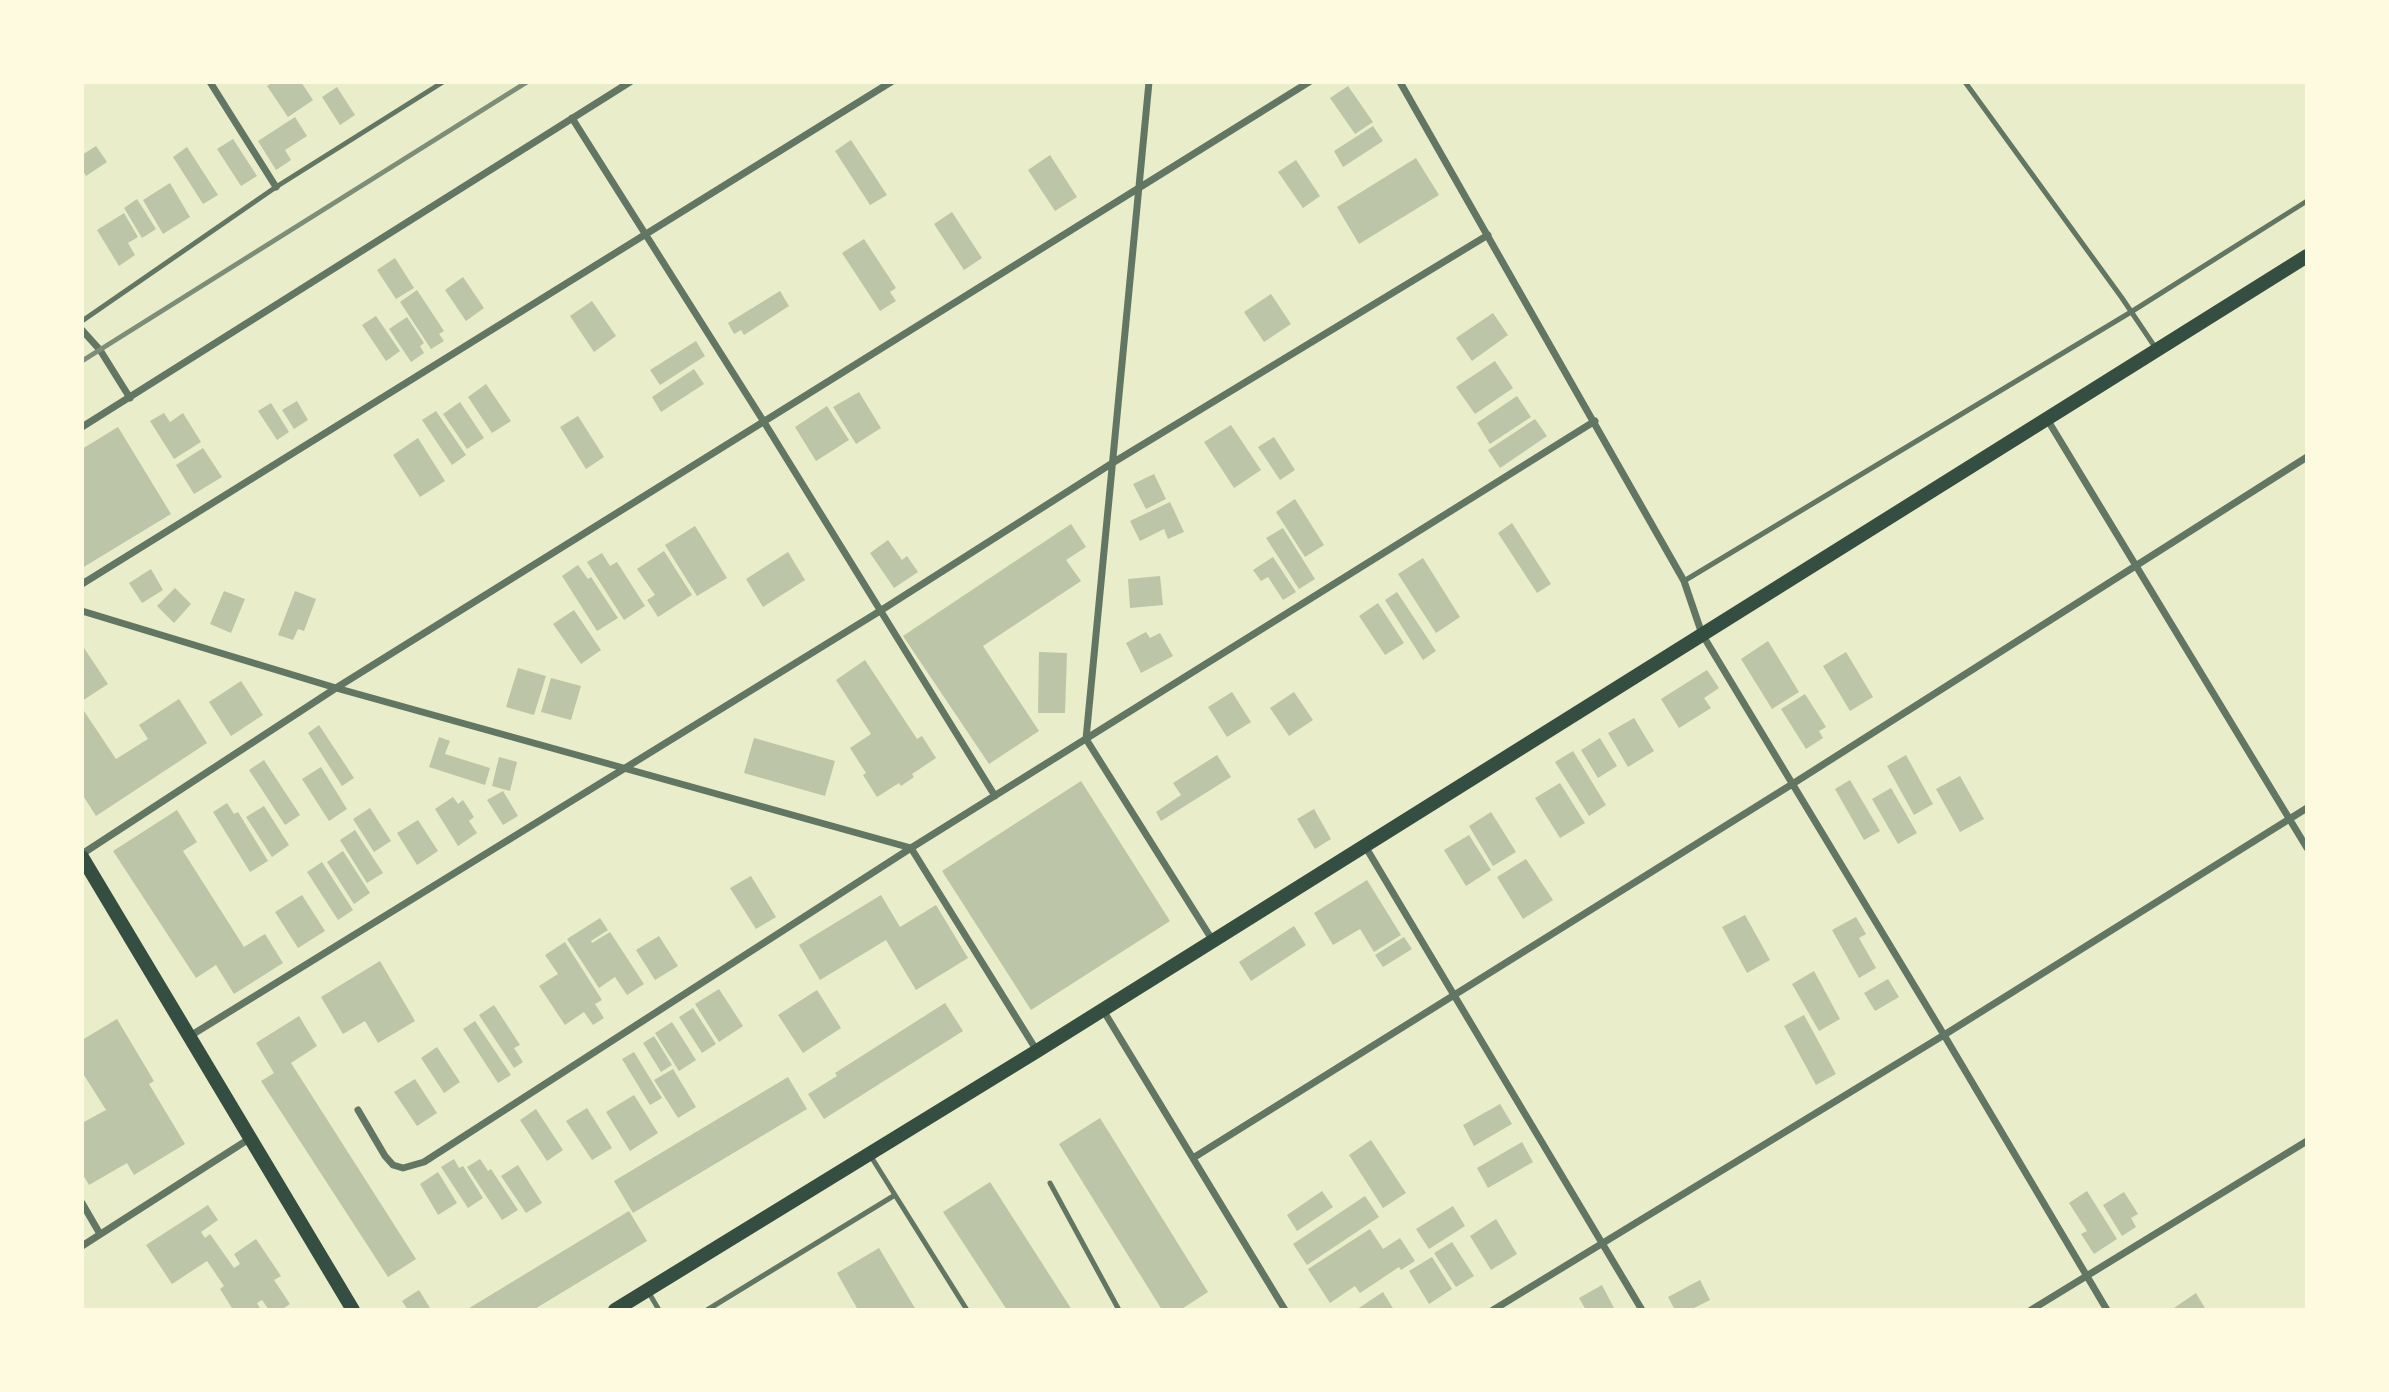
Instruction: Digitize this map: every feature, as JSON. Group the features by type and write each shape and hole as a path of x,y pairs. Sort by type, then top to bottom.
{"main road":[{"path":"614,1310 1213,942 2307,256"},
{"path":"82,856 352,1309"}],"street":[{"path":"210,82 276,187"},
{"path":"82,427 630,82"},
{"path":"82,584 891,82"},
{"path":"1149,82 1086,739 1213,942"},
{"path":"82,856 336,688 1310,82"},
{"path":"1400,82 1595,421 1684,582 1702,634 1794,783 2107,1310"},
{"path":"572,118 647,234 995,796"},
{"path":"189,1036 880,611 1114,462 1488,235"},
{"path":"82,330 100,351 130,398"},
{"path":"2046,418 2307,848"},
{"path":"358,1110 393,1165 402,1168 424,1162 911,848 1595,421"},
{"path":"1193,1158 1794,783 2307,457"},
{"path":"82,611 336,688 911,848 1037,1051"},
{"path":"1493,1310 1944,1035 2307,808"},
{"path":"1365,845 1642,1310"},
{"path":"1103,1010 1285,1310"},
{"path":"82,1246 249,1139"},
{"path":"2031,1310 2307,1141"},
{"path":"82,1203 100,1234"}],"lane":[{"path":"82,321 276,187 443,82"},
{"path":"1965,82 2157,350"},
{"path":"1684,582 2131,312 2307,201"},
{"path":"869,1154 967,1310"},
{"path":"1050,1183 1119,1310"},
{"path":"707,1310 895,1195"},
{"path":"647,1290 659,1310"}],"building":[{"path":"273,82 301,82 313,100 288,117 267,86"},
{"path":"1348,86 1373,122 1355,134 1330,98"},
{"path":"337,87 355,115 340,125 322,97"},
{"path":"295,117 307,136 285,150 291,160 276,170 258,141"},
{"path":"1373,126 1383,141 1343,167 1334,151"},
{"path":"233,139 257,176 241,186 217,149"},
{"path":"851,140 887,195 870,205 835,151"},
{"path":"96,146 107,162 86,176 82,169 82,155"},
{"path":"187,147 218,195 203,204 173,157"},
{"path":"1050,155 1077,197 1055,211 1028,170"},
{"path":"1416,158 1439,195 1359,244 1337,207"},
{"path":"1296,160 1320,196 1303,208 1278,172"},
{"path":"170,183 190,217 163,234 143,200"},
{"path":"137,199 156,229 142,238 124,208"},
{"path":"952,212 982,258 964,270 934,224"},
{"path":"124,213 138,237 128,243 135,255 119,266 97,230"},
{"path":"864,239 896,288 890,292 896,301 880,311 842,253"},
{"path":"395,258 414,288 396,299 377,270"},
{"path":"463,277 484,308 466,321 445,290"},
{"path":"417,290 444,331 439,334 444,341 431,349 400,302"},
{"path":"780,291 789,306 744,335 741,330 734,334 728,323"},
{"path":"1271,294 1291,324 1264,342 1244,312"},
{"path":"592,301 616,336 594,352 570,316"},
{"path":"1493,313 1508,335 1472,361 1456,338"},
{"path":"376,316 400,351 386,361 362,325"},
{"path":"407,317 424,343 420,346 424,353 411,362 389,329"},
{"path":"696,341 705,356 660,385 650,370"},
{"path":"1495,361 1513,388 1475,414 1456,387"},
{"path":"694,369 704,384 661,412 652,397"},
{"path":"486,384 511,421 492,433 468,397"},
{"path":"859,392 881,428 856,444 833,407"},
{"path":"1517,396 1531,417 1490,444 1477,423"},
{"path":"297,401 308,420 294,429 282,410"},
{"path":"460,402 484,438 467,449 443,414"},
{"path":"271,403 289,432 277,440 258,411"},
{"path":"827,406 849,440 816,461 795,427"},
{"path":"436,411 466,455 452,465 422,420"},
{"path":"164,413 170,422 183,413 201,442 174,459 150,421"},
{"path":"578,416 604,457 586,469 560,427"},
{"path":"1535,419 1547,436 1500,468 1488,450"},
{"path":"1231,425 1261,470 1234,488 1204,442"},
{"path":"118,427 171,514 82,568 82,449"},
{"path":"1274,437 1295,470 1280,480 1258,447"},
{"path":"418,438 445,481 420,497 393,455"},
{"path":"203,448 222,477 194,494 176,465"},
{"path":"1154,474 1166,499 1146,509 1133,484"},
{"path":"1295,499 1324,545 1305,557 1276,512"},
{"path":"1170,502 1184,532 1168,539 1164,529 1140,541 1130,521"},
{"path":"1512,523 1551,584 1537,593 1498,533"},
{"path":"1071,524 1086,547 1066,560 1081,581 983,646 1039,731 989,764 903,636"},
{"path":"695,526 727,578 697,596 665,545"},
{"path":"1283,528 1315,579 1299,589 1266,538"},
{"path":"888,540 902,560 907,556 918,572 894,588 870,553"},
{"path":"664,551 692,595 658,617 647,600 655,595 637,569"},
{"path":"788,552 805,580 763,607 746,579"},
{"path":"602,553 610,566 617,562 645,606 624,620 587,562"},
{"path":"1273,557 1296,592 1283,600 1268,577 1261,581 1253,570"},
{"path":"1423,558 1460,617 1436,633 1398,574"},
{"path":"578,565 588,579 591,577 618,618 597,631 562,576"},
{"path":"151,569 163,590 142,603 129,583"},
{"path":"1160,576 1163,605 1130,608 1128,579"},
{"path":"175,588 191,604 174,623 157,606"},
{"path":"224,591 245,599 231,633 210,624"},
{"path":"295,591 316,599 304,631 298,629 293,640 278,635"},
{"path":"1397,592 1436,651 1423,660 1385,600"},
{"path":"1378,603 1404,643 1385,655 1359,616"},
{"path":"574,610 601,650 581,664 553,624"},
{"path":"1146,632 1150,638 1160,633 1173,656 1141,673 1126,643"},
{"path":"1768,641 1799,692 1772,709 1741,659"},
{"path":"82,645 108,684 82,701"},
{"path":"1039,652 1067,653 1065,713 1038,713"},
{"path":"1846,652 1873,697 1850,711 1823,666"},
{"path":"865,660 917,739 922,736 936,758 912,774 914,777 901,786 899,783 877,797 850,748 871,734 836,680"},
{"path":"518,668 546,676 534,715 506,707"},
{"path":"1707,670 1719,688 1704,698 1711,708 1679,728 1661,699"},
{"path":"551,678 581,686 571,720 541,712"},
{"path":"241,681 263,715 231,736 209,702"},
{"path":"1232,692 1251,722 1227,737 1208,707"},
{"path":"1294,692 1313,720 1289,736 1270,708"},
{"path":"1805,694 1826,727 1819,731 1823,738 1806,749 1781,709"},
{"path":"179,699 207,743 96,816 82,794 82,708 116,759 148,739 139,725"},
{"path":"1634,718 1654,751 1628,767 1608,733"},
{"path":"319,725 354,778 342,786 308,733"},
{"path":"439,737 450,741 445,754 490,768 485,785 429,767"},
{"path":"754,738 835,761 825,796 744,773"},
{"path":"1600,738 1617,766 1598,778 1581,750"},
{"path":"1573,751 1606,805 1589,816 1555,762"},
{"path":"1217,755 1231,777 1161,821 1156,812 1181,795 1173,783"},
{"path":"1906,755 1933,804 1914,815 1887,766"},
{"path":"499,757 517,762 510,791 492,786"},
{"path":"264,760 300,815 285,825 249,770"},
{"path":"321,767 347,809 329,821 302,779"},
{"path":"1960,776 1984,819 1960,832 1936,789"},
{"path":"1850,780 1880,831 1864,840 1835,789"},
{"path":"1081,781 1170,921 1031,1010 942,871"},
{"path":"1560,783 1585,823 1560,838 1535,798"},
{"path":"1891,788 1917,833 1898,844 1872,799"},
{"path":"503,791 518,816 503,825 487,800"},
{"path":"453,797 458,804 463,800 474,817 469,821 477,833 458,846 435,809"},
{"path":"227,803 234,814 238,812 268,861 250,872 213,812"},
{"path":"264,806 289,845 272,857 246,817"},
{"path":"370,808 391,841 374,852 353,819"},
{"path":"1314,809 1331,839 1315,849 1297,819"},
{"path":"177,810 197,842 183,851 244,947 265,934 283,963 234,994 216,965 196,978 113,851"},
{"path":"1491,812 1516,852 1493,866 1469,826"},
{"path":"418,820 438,851 417,865 397,833"},
{"path":"355,830 383,873 367,883 340,840"},
{"path":"1469,835 1491,870 1466,886 1444,850"},
{"path":"343,851 370,893 354,904 327,862"},
{"path":"1526,859 1553,900 1523,919 1497,877"},
{"path":"322,862 353,910 338,920 307,872"},
{"path":"751,876 776,917 756,929 730,888"},
{"path":"1367,880 1401,935 1374,952 1360,929 1333,945 1314,913"},
{"path":"302,895 325,931 298,948 275,912"},
{"path":"881,895 900,927 936,905 968,958 916,990 886,940 820,980 799,945"},
{"path":"1745,915 1770,960 1747,973 1722,927"},
{"path":"1856,917 1866,934 1859,938 1876,968 1859,978 1832,930"},
{"path":"600,918 608,930 591,941 592,943 610,932 644,984 627,995 615,977 599,988 567,939"},
{"path":"1294,926 1306,945 1251,981 1239,962"},
{"path":"659,936 678,966 655,980 636,950"},
{"path":"1404,937 1412,949 1383,967 1375,955"},
{"path":"565,942 602,1000 595,1004 604,1018 593,1025 584,1012 565,1025 539,986 558,974 545,955"},
{"path":"380,961 415,1021 378,1043 365,1021 343,1034 321,997"},
{"path":"1814,971 1840,1019 1819,1031 1792,984"},
{"path":"1888,979 1899,997 1875,1011 1864,993"},
{"path":"719,989 743,1026 719,1042 695,1004"},
{"path":"817,990 841,1028 803,1053 778,1015"},
{"path":"945,1003 963,1031 824,1119 808,1094 837,1076 835,1073"},
{"path":"494,1005 520,1045 514,1048 523,1062 514,1068 479,1015"},
{"path":"693,1008 716,1044 702,1053 679,1017"},
{"path":"1804,1015 1836,1074 1816,1085 1784,1026"},
{"path":"299,1016 317,1046 291,1063 416,1259 388,1277 261,1081 274,1073 256,1043"},
{"path":"117,1019 154,1081 149,1084 185,1144 134,1175 127,1163 89,1185 82,1173 82,1123 106,1110 82,1072 82,1040"},
{"path":"475,1021 511,1075 498,1083 463,1029"},
{"path":"672,1022 696,1060 679,1071 655,1033"},
{"path":"654,1036 672,1065 661,1072 643,1043"},
{"path":"437,1047 460,1082 444,1093 421,1058"},
{"path":"634,1052 662,1098 650,1105 622,1059"},
{"path":"673,1069 696,1107 678,1118 654,1080"},
{"path":"788,1077 807,1109 633,1213 614,1181"},
{"path":"415,1079 437,1113 417,1126 394,1092"},
{"path":"634,1095 658,1133 630,1151 606,1112"},
{"path":"1500,1104 1512,1124 1474,1146 1463,1125"},
{"path":"587,1108 612,1148 592,1160 566,1121"},
{"path":"536,1109 563,1150 547,1161 520,1120"},
{"path":"1100,1118 1208,1292 1180,1310 1162,1310 1059,1144"},
{"path":"1371,1140 1406,1193 1383,1208 1349,1155"},
{"path":"1522,1142 1533,1162 1488,1188 1477,1168"},
{"path":"454,1159 459,1168 463,1166 483,1198 468,1208 441,1167"},
{"path":"480,1159 488,1171 491,1169 518,1210 502,1220 467,1167"},
{"path":"518,1165 542,1203 526,1213 501,1176"},
{"path":"438,1172 457,1203 438,1215 420,1184"},
{"path":"990,1182 1072,1310 1007,1310 943,1212"},
{"path":"1322,1191 1333,1207 1297,1231 1287,1215"},
{"path":"2087,1191 2117,1239 2094,1254 2081,1234 2087,1231 2069,1203"},
{"path":"2124,1192 2138,1214 2131,1218 2136,1227 2122,1236 2103,1205"},
{"path":"1365,1196 1379,1217 1307,1265 1293,1244"},
{"path":"208,1205 218,1220 201,1232 205,1238 210,1234 234,1268 240,1264 234,1254 256,1239 281,1276 274,1280 290,1304 281,1310 269,1310 262,1300 257,1303 261,1310 229,1310 232,1308 220,1289 224,1286 207,1261 172,1284 146,1245"},
{"path":"1453,1206 1465,1226 1429,1249 1416,1229"},
{"path":"629,1211 647,1241 533,1310 466,1310"},
{"path":"1496,1219 1517,1254 1491,1270 1470,1236"},
{"path":"1370,1229 1383,1249 1400,1238 1415,1261 1401,1270 1399,1267 1360,1293 1355,1286 1330,1303 1308,1269"},
{"path":"1452,1242 1474,1276 1456,1287 1434,1253"},
{"path":"879,1248 916,1310 858,1310 837,1273"},
{"path":"1432,1257 1452,1289 1429,1304 1409,1271"},
{"path":"1700,1280 1710,1300 1690,1310 1675,1310 1668,1297"},
{"path":"1602,1285 1615,1310 1586,1310 1579,1298"},
{"path":"419,1290 430,1308 408,1310 402,1301"},
{"path":"1383,1292 1394,1310 1356,1310"},
{"path":"2196,1293 2206,1310 2171,1310"}],"railway":[{"path":"82,361 527,82"}]}
